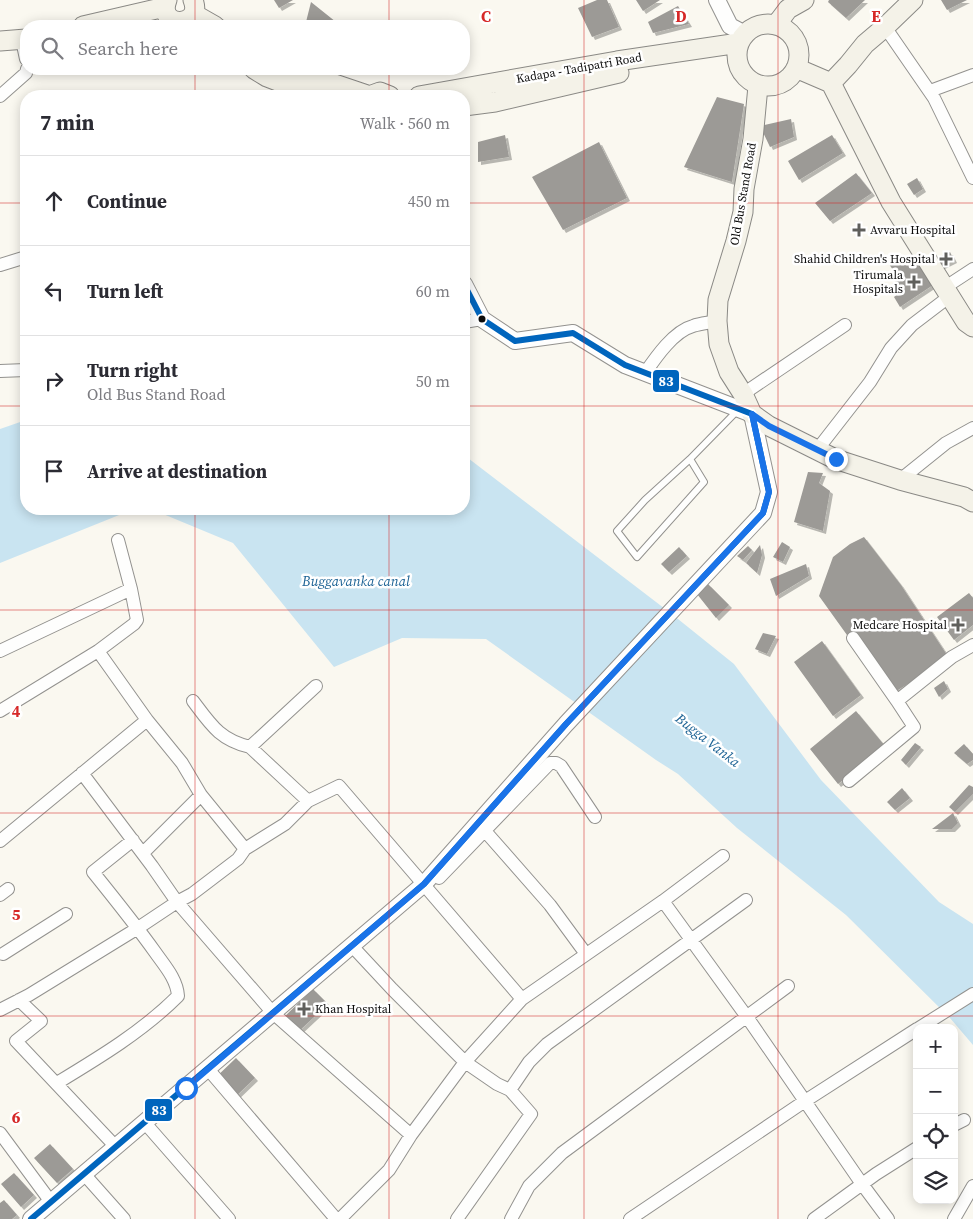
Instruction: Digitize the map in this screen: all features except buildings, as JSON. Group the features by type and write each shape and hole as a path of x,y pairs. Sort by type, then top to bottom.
{"main road":[{"path":"832,83 865,44 913,0"},
{"path":"776,25 791,3"},
{"path":"122,20 184,9 204,20"},
{"path":"759,25 776,25 791,34 799,51 799,60 796,68 784,82 776,86 758,86 749,81 737,64 740,43 759,25"},
{"path":"0,41 20,40"},
{"name":"Kadapa - Tadipatri Road","path":"452,90 617,61 740,43"},
{"name":"Kadapa - Tadipatri Road","path":"470,105 495,102 740,43"},
{"path":"796,68 832,83 891,202 966,322 973,327"},
{"path":"265,75 301,90"},
{"path":"308,75 352,90"},
{"name":"Old Bus Stand Road","path":"758,86 753,139 744,190 743,212 718,300 717,322 719,344 744,406 769,426 836,459 900,480 964,497 973,502"}],"street":[{"path":"717,0 740,43"},
{"path":"885,27 930,92 973,177"},
{"path":"0,96 24,75"},
{"path":"930,92 973,75"},
{"path":"0,266 20,259"},
{"path":"817,450 865,389 891,348 912,325 973,269"},
{"path":"470,296 482,319 515,341 573,333 625,365 744,406"},
{"path":"470,321 482,319"},
{"path":"645,373 659,353 678,334 691,326 717,322"},
{"path":"744,406 844,325"},
{"path":"0,371 20,370"},
{"path":"426,887 566,724 763,513 769,492 744,406"},
{"path":"900,480 946,443 973,428"},
{"path":"0,711 98,651 136,622 137,617 131,589 118,540"},
{"path":"0,651 131,589"},
{"path":"849,781 914,726 853,638"},
{"path":"897,700 952,656 973,645"},
{"path":"98,651 147,720 182,763 201,795 245,849"},
{"path":"250,747 316,686"},
{"path":"193,701 210,723 227,739 250,747 308,801"},
{"path":"0,841 147,720"},
{"path":"31,1219 352,946 426,887 485,832 550,763 556,763 561,766 595,817"},
{"path":"82,773 143,853 177,902 273,1013 411,1135"},
{"path":"0,1010 192,894 238,858 245,849 285,824 308,801 339,786 522,1000"},
{"path":"143,853 201,795"},
{"path":"485,832 550,905 586,954"},
{"path":"57,1083 112,1050 161,1013 178,996 178,990 172,976 138,928 93,872 133,840"},
{"path":"208,1069 338,1219 389,1170 411,1135 466,1062 522,1000 663,901 723,856"},
{"path":"510,1090 529,1062 547,1044 746,900"},
{"path":"663,901 748,1017 888,1219"},
{"path":"1,954 66,914"},
{"path":"352,946 392,989 466,1062 497,1084 510,1090 531,1114 458,1219"},
{"path":"511,1219 530,1186 562,1153 788,986"},
{"path":"926,1024 973,994"},
{"path":"18,1000 41,1021 16,1041 116,1147"},
{"path":"630,1219 805,1101 913,1032"},
{"path":"145,1123 228,1219"},
{"path":"0,1132 51,1202"},
{"path":"814,1219 827,1215 862,1184 913,1151"},
{"path":"84,1174 124,1219"},
{"path":"954,1219 973,1186"}],"lane":[{"path":"690,459 704,482 637,557 617,531 645,500 744,406"}],"water":[{"path":"20,422 20,515 119,515 0,563 0,429"},
{"name":"Buggavanka canal","path":"470,460 734,664 821,780 939,902 973,924 973,1045 958,1027 958,1024 955,1024 846,915 737,828 678,774 486,639 402,638 334,667 233,543 165,515 470,515"}],"transit line":[{"name":"83","path":"31,1219 424,884 566,724 763,513 769,492 752,414 625,365 573,333 515,341 482,319 470,296"}],"place":[{"name":"Avvaru Hospital","path":"859,230"},
{"name":"Shahid Children's Hospital","path":"946,259"},
{"name":"Tirumala Hospitals","path":"914,282"},
{"name":"Medcare Hospital","path":"958,625"},
{"name":"Khan Hospital","path":"304,1009"}],"route":[{"path":"186,1088 424,884 566,724 763,513 769,492 752,414 769,426 836,459"}],"water label":[{"name":"Bugga Vanka","path":"708,740"}]}
